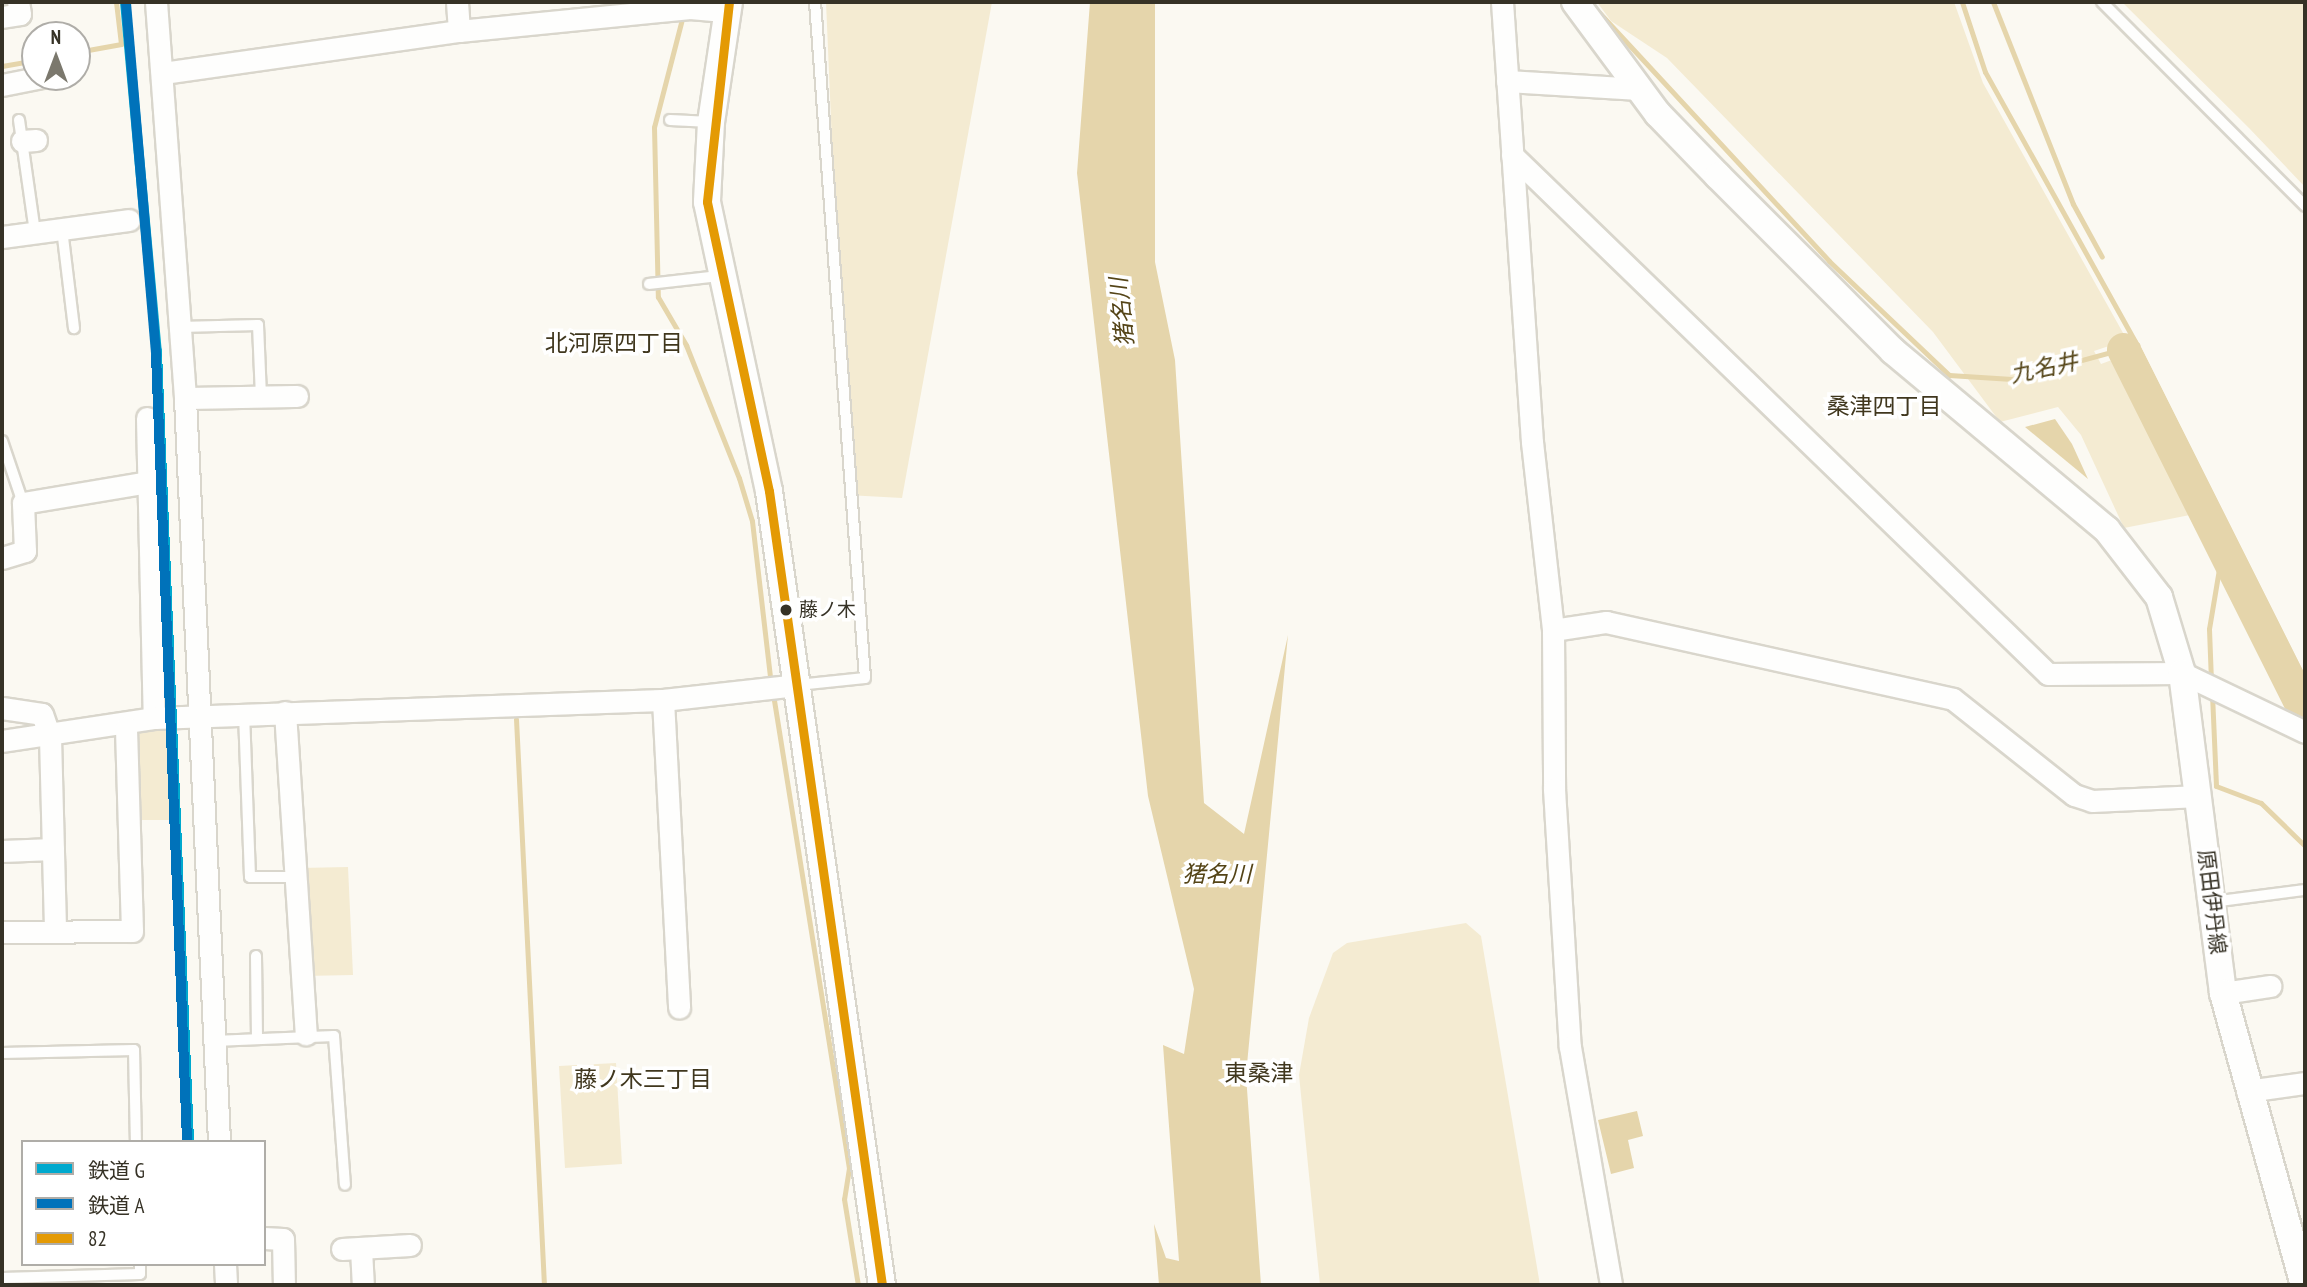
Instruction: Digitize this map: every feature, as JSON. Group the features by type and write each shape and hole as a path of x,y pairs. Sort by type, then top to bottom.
{"street":[{"path":"2,17 20,14 18,2"},
{"path":"156,2 186,398 219,1140"},
{"path":"457,2 459,31"},
{"path":"1502,2 1512,155 1553,630 1554,789 1570,1047 1611,1285"},
{"name":"原田伊丹線","path":"1575,2 1639,89 1893,351 2107,530 2159,597 2182,673 2224,993 2247,1091 2304,1285"},
{"path":"163,73 459,31 690,8 728,7 711,122 707,202 719,276 769,491 882,1285"},
{"path":"2,85 21,81"},
{"path":"1507,81 1639,89"},
{"path":"1512,155 2048,674 2182,673 2304,735"},
{"path":"2,237 129,220"},
{"path":"186,398 297,396"},
{"path":"147,418 153,718"},
{"path":"2,558 25,551 23,503 149,482"},
{"path":"1553,630 1606,622 1953,699 2074,795 2092,801 2199,796"},
{"path":"2,741 126,727 153,718 663,700 796,685"},
{"path":"663,700 679,1008"},
{"path":"2,708 42,714 50,737 55,930"},
{"path":"285,712 306,1034"},
{"path":"2,932 132,931 126,727"},
{"path":"2,851 53,849"},
{"path":"2224,993 2270,986"},
{"path":"2247,1091 2305,1083"},
{"path":"266,1238 282,1238 284,1285"},
{"path":"363,1285 352,1248 410,1245"},
{"path":"225,1266 226,1285"}],"lane":[{"path":"796,685 865,678 815,2"},
{"path":"2102,2 2305,206"},
{"path":"670,120 711,122"},
{"path":"25,134 35,233"},
{"path":"62,229 74,328"},
{"path":"649,284 719,276"},
{"path":"180,327 258,325 261,397"},
{"path":"2,441 23,503"},
{"path":"244,713 250,877 295,877"},
{"path":"2212,902 2305,890"},
{"path":"256,956 257,1039"},
{"path":"214,1041 306,1034 334,1036 345,1185"},
{"path":"2,1053 134,1049 136,1140"},
{"path":"2,1278 140,1274 140,1266"}],"shaded area":[{"path":"826,2 992,2 902,498 847,495"},
{"path":"1597,2 1954,2 1983,83 2127,340 2094,351 2101,364 2120,357 2195,514 2124,528 2081,435 2058,407 2000,422 1933,332 1667,58 1611,21"},
{"path":"2122,2 2305,2 2305,187 2249,128"},
{"path":"168,728 170,820 136,820 133,731"},
{"path":"348,867 353,975 304,976 300,868"},
{"path":"1466,923 1481,936 1540,1285 1320,1285 1299,1075 1309,1018 1333,953 1347,943"},
{"path":"616,1063 622,1164 565,1168 559,1066"}],"water":[{"name":"猪名川","path":"1090,2 1155,2 1155,262 1175,360 1204,803 1244,834 1288,635 1246,1075 1261,1285 1159,1285 1154,1224 1166,1258 1179,1261 1163,1045 1184,1054 1194,989 1148,796 1077,173"},
{"path":"2055,419 2072,444 2088,479 2025,427"},
{"path":"1637,1111 1643,1136 1628,1140 1634,1168 1611,1174 1598,1120"}],"waterway":[{"path":"91,49 121,44 116,2"},
{"name":"九名井","path":"1594,7 1829,261 1949,375 2012,379 2137,345 1985,72 1962,2"},
{"path":"1993,2 2073,204 2102,257"},
{"path":"683,15 654,127 658,297 686,345 739,478 752,521 771,684"},
{"path":"2,66 21,63"},
{"path":"2137,345 2305,680"},
{"name":"九名井","path":"2123,349 2305,712"},
{"path":"2182,474 2179,481 2220,563 2209,629 2211,681"},
{"path":"773,694 849,1168 844,1199 858,1285"},
{"path":"2212,694 2216,786 2261,803 2305,846"},
{"path":"516,719 544,1285"}],"rail line":[{"name":"G","path":"125,2 157,351 189,1140"},
{"name":"A","path":"126,3 156,355 187,1140"}],"transit line":[{"name":"82","path":"729,2 707,202 769,491 882,1285"}],"place":[{"name":"藤ノ木","path":"786,610"}],"district":[{"name":"北河原四丁目","path":"614,343"},
{"name":"桑津四丁目","path":"1884,406"},
{"name":"東桑津","path":"1259,1073"},
{"name":"藤ノ木三丁目","path":"643,1079"}]}
